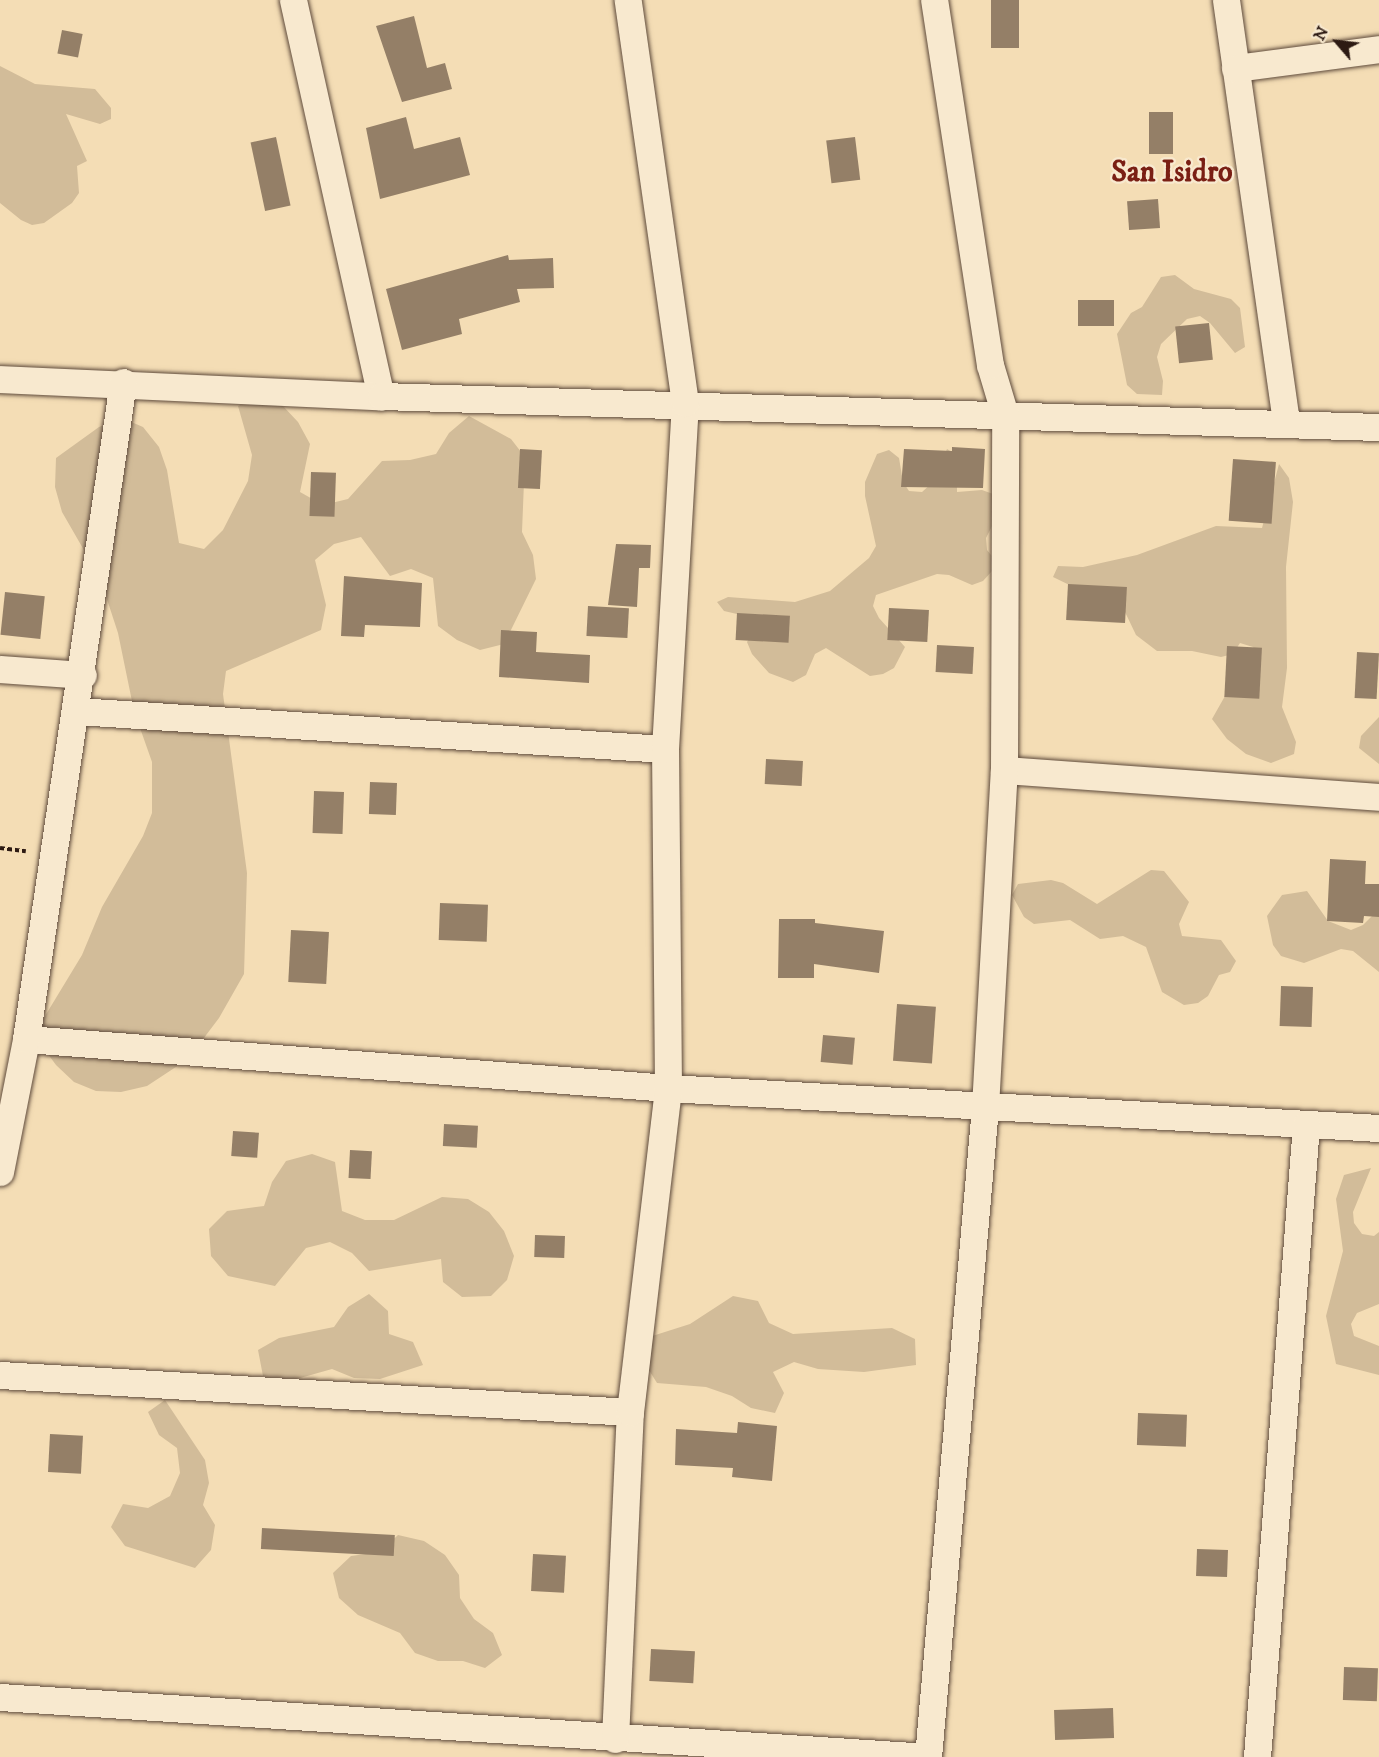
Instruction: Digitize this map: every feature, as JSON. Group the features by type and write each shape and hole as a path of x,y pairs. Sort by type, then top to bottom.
{"street":[{"path":"293,0 381,396"},
{"path":"615,1739 630,1412 668,1088 665,749 686,404 628,0"},
{"path":"0,1697 615,1739 928,1757 986,1107 1004,770 1005,415 990,365 934,0"},
{"path":"1226,0 1286,421"},
{"path":"1235,68 1379,50"},
{"path":"0,379 123,382 381,396 1286,421 1379,427"},
{"path":"0,1172 26,1039 83,675 123,382"},
{"path":"0,669 83,675"},
{"path":"77,711 665,749"},
{"path":"1004,770 1379,797"},
{"path":"26,1039 668,1088 1379,1128"},
{"path":"1257,1757 1306,1125"},
{"path":"0,1375 630,1412"}],"shaded area":[{"path":"0,66 35,84 95,89 111,108 111,119 100,124 66,114 87,161 77,166 79,193 72,203 44,223 32,225 21,220 0,203"},
{"path":"1175,275 1194,289 1231,299 1240,308 1245,347 1235,353 1210,323 1200,316 1187,319 1161,344 1157,357 1163,381 1162,395 1137,394 1127,385 1117,334 1131,313 1142,307 1161,277"},
{"path":"262,394 282,405 298,422 310,444 300,492 323,505 348,499 382,461 410,460 436,454 449,433 469,416 511,439 525,457 522,532 533,555 536,579 504,644 480,650 457,640 438,626 433,578 411,569 390,576 361,537 334,544 315,560 326,605 321,630 226,671 223,694 247,873 244,974 219,1018 188,1059 147,1086 121,1092 96,1091 74,1082 56,1065 42,1046 42,1021 82,955 102,907 143,836 152,813 152,762 134,711 118,633 100,578 62,512 55,487 56,458 99,427 122,418 143,427 159,447 167,470 179,543 204,549 223,530 248,481 252,455 238,406"},
{"path":"947,449 957,455 957,492 982,490 993,494 992,526 986,538 987,550 995,560 992,571 983,581 972,585 949,575 937,574 876,595 873,606 879,618 905,647 894,668 883,674 870,676 826,648 815,654 806,675 793,682 769,673 752,654 747,642 754,631 790,616 737,614 724,611 717,602 728,597 795,602 830,591 869,558 876,546 865,496 865,482 877,454 889,450 899,458 903,482 909,491 922,492 932,483"},
{"path":"1279,464 1289,478 1293,502 1286,567 1287,668 1282,707 1296,742 1294,754 1271,763 1246,754 1227,739 1212,719 1225,696 1259,659 1253,647 1240,643 1233,654 1221,657 1192,651 1157,651 1136,635 1125,612 1053,577 1058,566 1083,567 1137,555 1216,526 1262,528"},
{"path":"1379,717 1379,764 1359,748 1361,736"},
{"path":"1151,870 1164,871 1189,902 1179,924 1182,936 1221,940 1236,961 1230,972 1219,975 1208,996 1198,1003 1184,1005 1162,992 1146,947 1123,936 1100,939 1070,920 1034,924 1024,917 1012,895 1018,884 1051,880 1063,883 1097,904"},
{"path":"1307,891 1328,921 1351,930 1363,925 1379,909 1379,972 1353,951 1341,949 1304,963 1281,956 1273,945 1267,916 1282,895"},
{"path":"312,1154 335,1162 342,1211 365,1220 394,1220 442,1197 468,1199 489,1212 504,1231 514,1256 507,1280 491,1296 462,1297 443,1282 441,1259 369,1271 352,1253 330,1242 306,1248 275,1286 228,1276 211,1256 209,1229 227,1211 264,1206 272,1182 286,1161"},
{"path":"1371,1168 1353,1212 1354,1223 1362,1234 1374,1236 1379,1232 1379,1304 1357,1313 1351,1324 1354,1336 1379,1346 1379,1375 1336,1364 1326,1316 1343,1251 1336,1199 1344,1175"},
{"path":"369,1294 388,1311 389,1334 413,1342 423,1365 380,1379 354,1378 332,1369 286,1382 263,1376 258,1350 279,1338 334,1327 348,1307"},
{"path":"733,1296 758,1301 769,1323 793,1334 892,1328 915,1339 916,1365 864,1372 818,1369 794,1362 773,1372 784,1393 775,1413 751,1408 732,1396 706,1387 657,1383 644,1362 646,1338 690,1324"},
{"path":"165,1400 205,1460 209,1483 203,1505 215,1525 211,1550 195,1568 125,1546 111,1527 123,1504 148,1508 170,1496 180,1473 177,1448 159,1435 148,1412"},
{"path":"398,1535 424,1541 445,1555 459,1575 460,1598 474,1619 493,1633 502,1655 485,1668 463,1661 438,1661 415,1653 400,1633 358,1615 339,1598 333,1573 351,1556 380,1552"}],"building":[{"path":"991,0 1019,0 1019,48 991,48"},
{"path":"414,16 427,68 445,63 452,89 402,102 376,26"},
{"path":"62,30 83,34 78,58 57,54"},
{"path":"1149,112 1173,112 1173,154 1149,154"},
{"path":"406,117 414,149 460,137 470,175 380,199 366,128"},
{"path":"276,137 291,205 265,211 251,142"},
{"path":"855,137 860,180 831,183 826,141"},
{"path":"1158,199 1160,228 1129,230 1127,201"},
{"path":"508,255 509,260 553,258 554,288 517,289 520,302 459,319 462,334 402,350 386,289"},
{"path":"1078,300 1114,300 1114,326 1078,326"},
{"path":"1209,323 1213,360 1179,363 1175,327"},
{"path":"952,447 985,449 983,488 901,487 904,449 952,451"},
{"path":"520,449 542,450 540,489 518,488"},
{"path":"1233,459 1276,462 1272,524 1229,521"},
{"path":"311,472 336,473 334,517 309,516"},
{"path":"616,544 651,545 650,568 639,568 637,607 608,605"},
{"path":"344,576 422,583 420,627 365,625 364,637 341,636"},
{"path":"1068,584 1127,587 1125,623 1066,620"},
{"path":"5,592 45,596 40,639 1,635"},
{"path":"588,606 629,608 627,638 586,636"},
{"path":"889,608 929,610 927,642 887,640"},
{"path":"737,613 790,616 789,643 736,640"},
{"path":"501,630 537,632 536,652 590,655 589,683 499,677"},
{"path":"937,645 974,647 973,674 936,672"},
{"path":"1227,646 1262,648 1259,699 1224,697"},
{"path":"1357,652 1379,653 1377,699 1355,698"},
{"path":"766,759 803,761 802,786 765,784"},
{"path":"370,782 397,783 396,815 369,814"},
{"path":"314,791 344,792 343,834 313,833"},
{"path":"1330,859 1366,861 1365,884 1379,884 1379,917 1364,916 1363,923 1327,921"},
{"path":"440,903 488,905 487,942 439,940"},
{"path":"779,919 815,919 815,923 884,931 879,973 814,964 814,978 778,978"},
{"path":"291,930 329,932 326,984 288,982"},
{"path":"1281,986 1313,987 1312,1027 1280,1026"},
{"path":"897,1004 936,1007 932,1064 893,1061"},
{"path":"823,1035 855,1038 853,1065 821,1062"},
{"path":"444,1124 478,1126 477,1148 443,1146"},
{"path":"233,1131 259,1133 257,1158 231,1156"},
{"path":"350,1150 372,1151 371,1179 349,1178"},
{"path":"535,1235 565,1236 564,1258 534,1257"},
{"path":"1138,1413 1187,1415 1186,1447 1137,1445"},
{"path":"738,1422 777,1426 772,1481 732,1477 733,1468 675,1465 676,1429 737,1433"},
{"path":"50,1434 83,1436 81,1474 48,1472"},
{"path":"262,1528 395,1535 394,1556 261,1549"},
{"path":"1197,1549 1228,1550 1227,1577 1196,1576"},
{"path":"533,1554 566,1556 564,1593 531,1591"},
{"path":"651,1649 695,1651 693,1683 649,1681"},
{"path":"1344,1667 1378,1668 1377,1701 1343,1700"},
{"path":"1113,1708 1114,1738 1055,1740 1054,1710"}],"district":[{"name":"San Isidro","path":"1172,173"}]}
